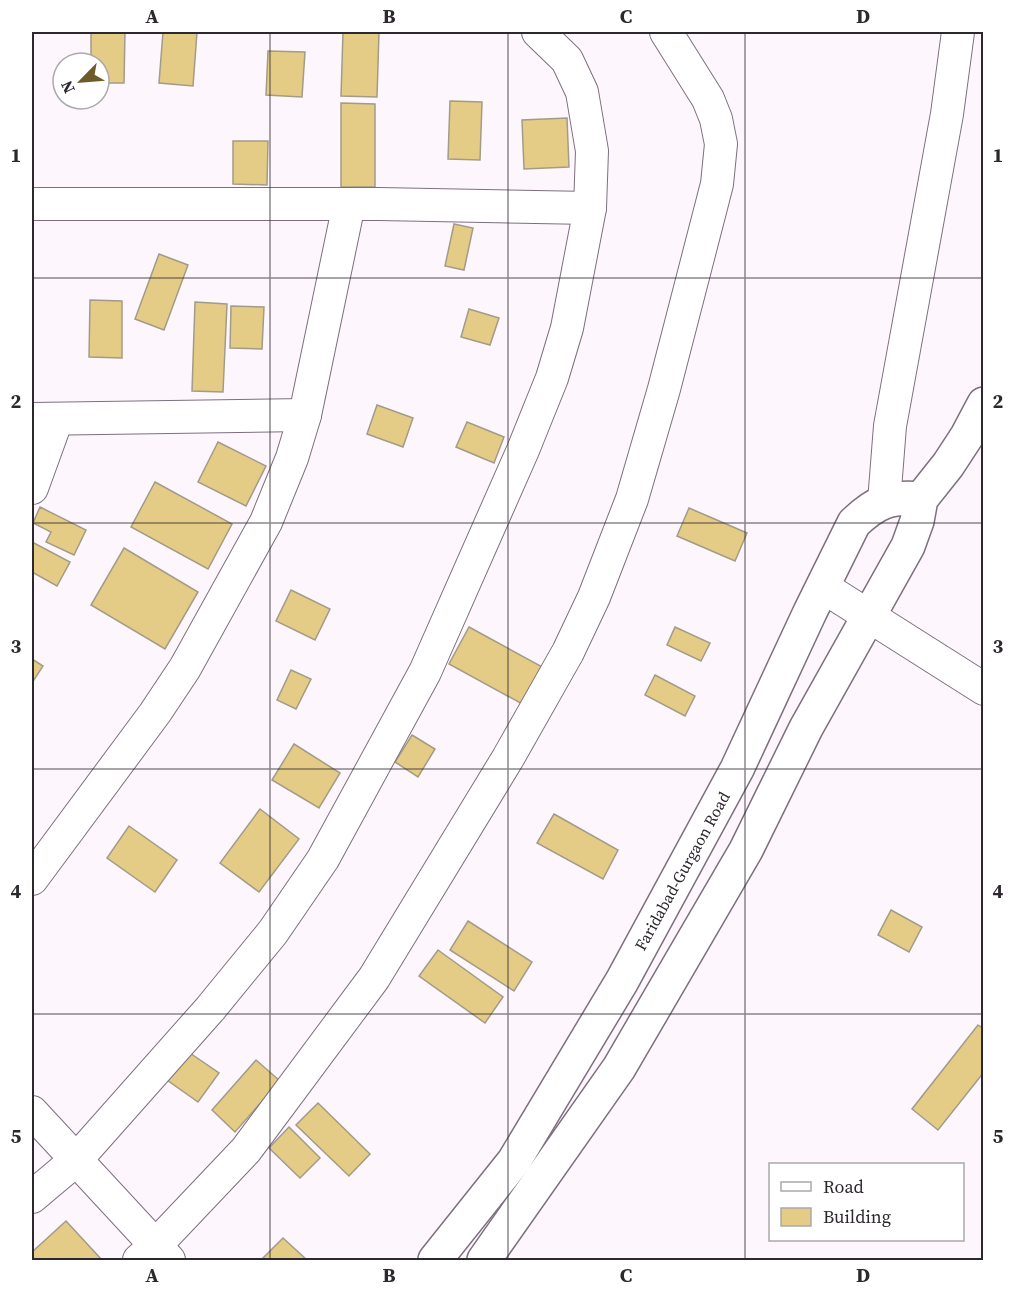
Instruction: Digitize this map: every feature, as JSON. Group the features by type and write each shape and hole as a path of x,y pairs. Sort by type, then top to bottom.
{"main road":[{"path":"484,1260 619,1068 746,850 806,728 908,546 917,521 921,499 961,445 984,404"},
{"name":"Faridabad-Gurgaon Road","path":"448,1256 514,1161 622,981 737,769 854,523 866,512 884,502 901,497 921,499"}],"street":[{"path":"32,1112 76,1160 154,1256 246,1150 374,978 508,758 568,652 594,597 632,499 664,389 717,184 721,144 716,119 698,81 666,32"},
{"path":"884,502 890,426 947,114 958,32"},
{"path":"32,1197 76,1160 210,1009 273,932 323,859 425,672 523,450 552,378 567,328 590,208 592,151 582,92 567,60 547,35"},
{"path":"32,204 349,204 590,208"},
{"path":"32,879 185,668 266,522 292,458 305,415 349,204"},
{"path":"32,488 44,419 305,415"},
{"path":"823,587 984,689"}],"building":[{"path":"91,32 125,32 124,83 111,83 111,51 91,51"},
{"path":"163,32 197,32 193,86 159,83"},
{"path":"343,32 379,32 377,97 341,96"},
{"path":"268,51 305,52 302,97 266,95"},
{"path":"450,101 482,102 480,160 448,159"},
{"path":"341,103 375,104 375,187 341,187"},
{"path":"567,118 569,167 524,169 522,120"},
{"path":"233,141 268,141 267,185 233,184"},
{"path":"454,224 473,228 464,270 445,266"},
{"path":"159,254 188,265 164,330 135,319"},
{"path":"90,300 122,301 122,358 89,357"},
{"path":"195,302 227,304 223,392 192,391"},
{"path":"231,306 264,307 262,349 230,348"},
{"path":"469,309 499,318 490,345 461,337"},
{"path":"377,405 413,418 403,447 367,434"},
{"path":"467,422 504,437 494,463 456,447"},
{"path":"218,442 266,466 246,506 198,482"},
{"path":"155,482 232,524 208,569 131,527"},
{"path":"40,507 86,530 74,555 46,542 51,532 33,523"},
{"path":"689,508 747,533 735,561 677,536"},
{"path":"32,542 70,562 57,586 32,572"},
{"path":"124,548 198,592 165,649 91,605"},
{"path":"291,590 330,609 315,640 276,621"},
{"path":"469,627 546,669 526,706 449,664"},
{"path":"675,627 710,643 701,661 667,645"},
{"path":"32,659 43,666 32,683"},
{"path":"291,670 311,679 296,709 277,700"},
{"path":"655,675 695,696 685,716 645,695"},
{"path":"412,735 435,749 418,777 395,762"},
{"path":"294,744 340,773 319,808 272,780"},
{"path":"260,809 299,839 259,892 220,863"},
{"path":"554,814 618,850 603,879 537,843"},
{"path":"129,826 177,860 155,892 107,858"},
{"path":"891,910 922,927 909,952 878,935"},
{"path":"468,921 532,962 514,991 450,950"},
{"path":"438,950 503,997 485,1023 419,976"},
{"path":"978,1025 984,1029 984,1072 938,1130 912,1109"},
{"path":"187,1051 219,1073 198,1102 167,1080"},
{"path":"256,1060 280,1081 235,1132 212,1110"},
{"path":"318,1103 370,1154 349,1176 296,1125"},
{"path":"289,1127 320,1158 300,1178 269,1148"},
{"path":"66,1221 102,1260 32,1260 32,1252"},
{"path":"283,1238 307,1260 261,1260"}]}
